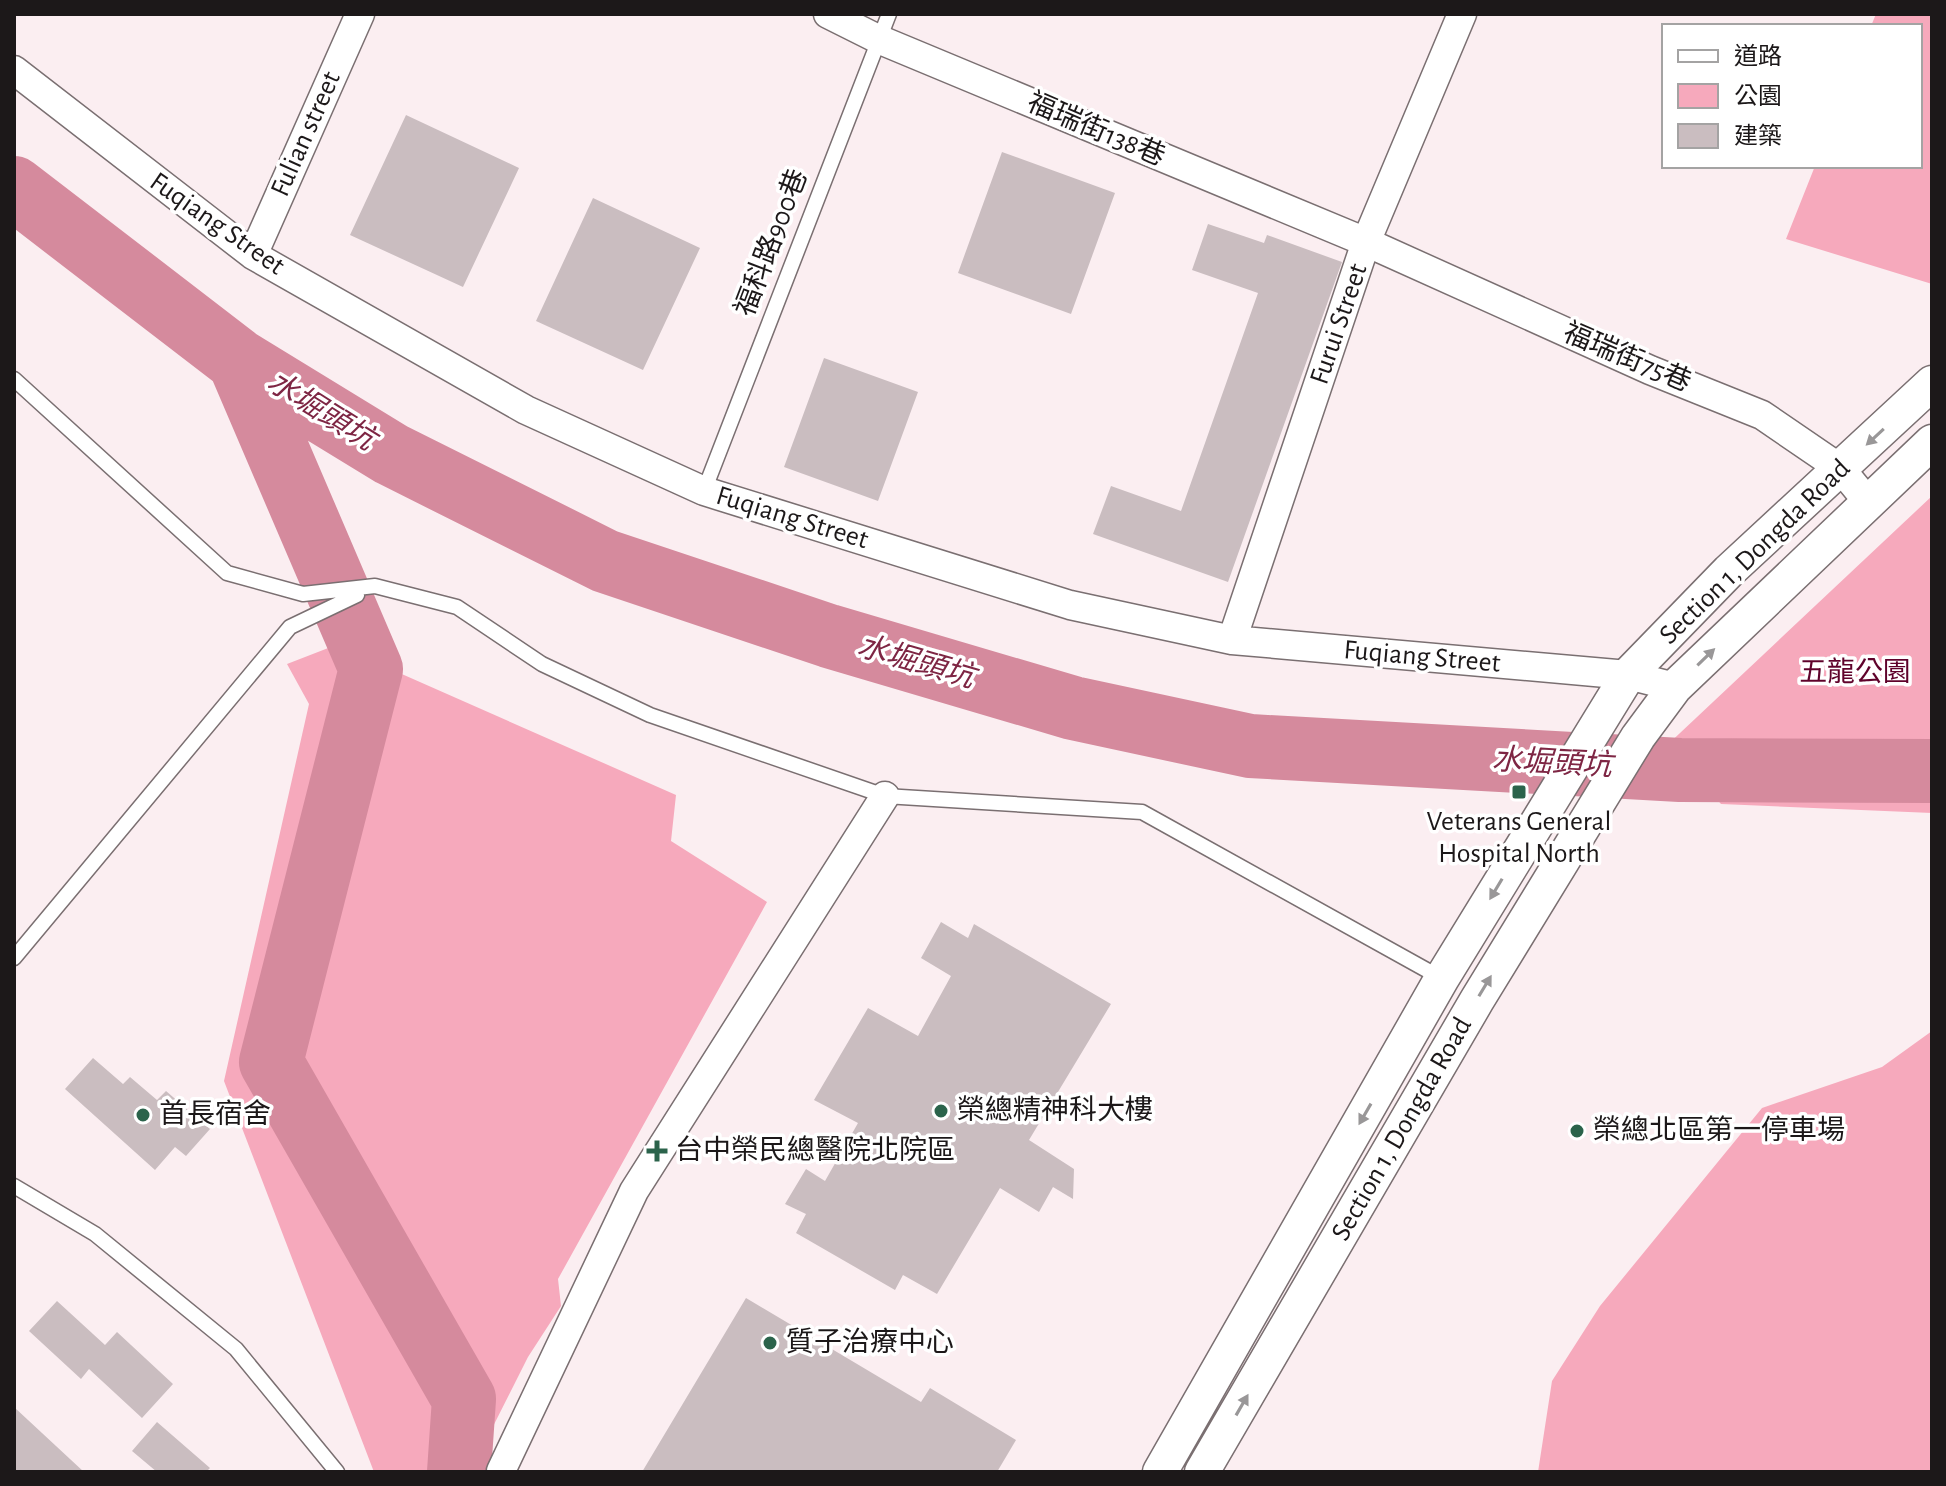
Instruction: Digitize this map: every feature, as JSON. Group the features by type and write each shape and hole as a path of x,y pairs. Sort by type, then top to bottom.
{"street":[{"name":"Fulian street","path":"253,255 360,14"},
{"name":"福瑞街138巷","path":"828,14 884,26 1366,242"},
{"name":"Furui Street","path":"1232,640 1366,242 1462,14"},
{"name":"Fuqiang Street","path":"14,70 36,91 253,255 526,410 704,491 1070,605 1232,640 1628,675 1675,687"},
{"name":"福瑞街75巷","path":"1366,242 1650,370 1762,415 1841,469 1868,502"},
{"name":"Section 1, Dongda Road","path":"1160,1472 1442,978 1628,675 1729,571 1932,383"},
{"name":"Section 1, Dongda Road","path":"1202,1472 1604,788 1638,737 1675,687 1932,442"},
{"path":"498,1472 634,1191 885,796"}],"lane":[{"name":"福科路900巷","path":"704,491 884,26"},
{"path":"14,379 227,573 303,594 375,586 457,607 542,664 650,715 885,796 1142,812 1442,978"},
{"path":"14,958 290,627 375,586"},
{"path":"14,1186 95,1234 236,1349 337,1472"}],"green space":[{"path":"1876,14 1932,14 1932,284 1786,239 1814,168 1922,168 1922,24 1872,24"},
{"name":"五龍公園","path":"1932,496 1932,750 1663,749"},
{"path":"336,645 676,795 671,841 767,902 558,1279 561,1306 528,1357 470,1472 374,1472 224,1081 309,704 287,664"},
{"path":"1705,786 1932,795 1932,813 1721,804"},
{"path":"1932,1031 1932,1472 1538,1472 1552,1381 1600,1306 1762,1108 1882,1067"}],"building":[{"path":"406,115 519,168 463,287 350,235"},
{"path":"1002,152 1115,193 1071,314 958,273"},
{"path":"593,198 700,248 643,370 536,321"},
{"path":"1208,224 1264,243 1267,235 1342,262 1228,582 1093,534 1111,486 1181,511 1258,293 1192,270"},
{"path":"824,358 918,392 878,501 784,467"},
{"name":"榮總精神科大樓","path":"941,922 968,938 974,924 1111,1004 1029,1140 1074,1169 1073,1199 1053,1187 1039,1212 1000,1188 937,1294 903,1275 895,1290 796,1233 806,1214 785,1204 806,1169 825,1181 858,1123 814,1100 868,1008 918,1036 951,976 921,958"},
{"name":"首長宿舍","path":"93,1058 123,1084 130,1077 157,1100 166,1091 210,1129 186,1156 175,1147 155,1170 65,1089"},
{"name":"質子治療中心","path":"746,1298 921,1402 930,1388 1016,1440 997,1472 642,1472"},
{"path":"57,1301 105,1345 117,1332 173,1384 142,1418 89,1369 81,1379 29,1331"},
{"path":"14,1407 84,1472 14,1472"},
{"path":"157,1422 210,1468 206,1472 157,1472 132,1451"}],"waterway":[{"name":"水堀頭坑","path":"14,188 239,361 391,454 605,561 829,636 1073,708 1250,746 1680,770 1932,771"},
{"path":"239,361 371,669 271,1062 464,1399 459,1472"}],"place":[{"name":"Veterans General Hospital North","path":"1519,792"},
{"name":"榮總精神科大樓","path":"941,1111"},
{"name":"首長宿舍","path":"143,1115"},
{"name":"榮總北區第一停車場","path":"1577,1131"},
{"name":"台中榮民總醫院北院區","path":"657,1151"},
{"name":"質子治療中心","path":"770,1343"}]}
